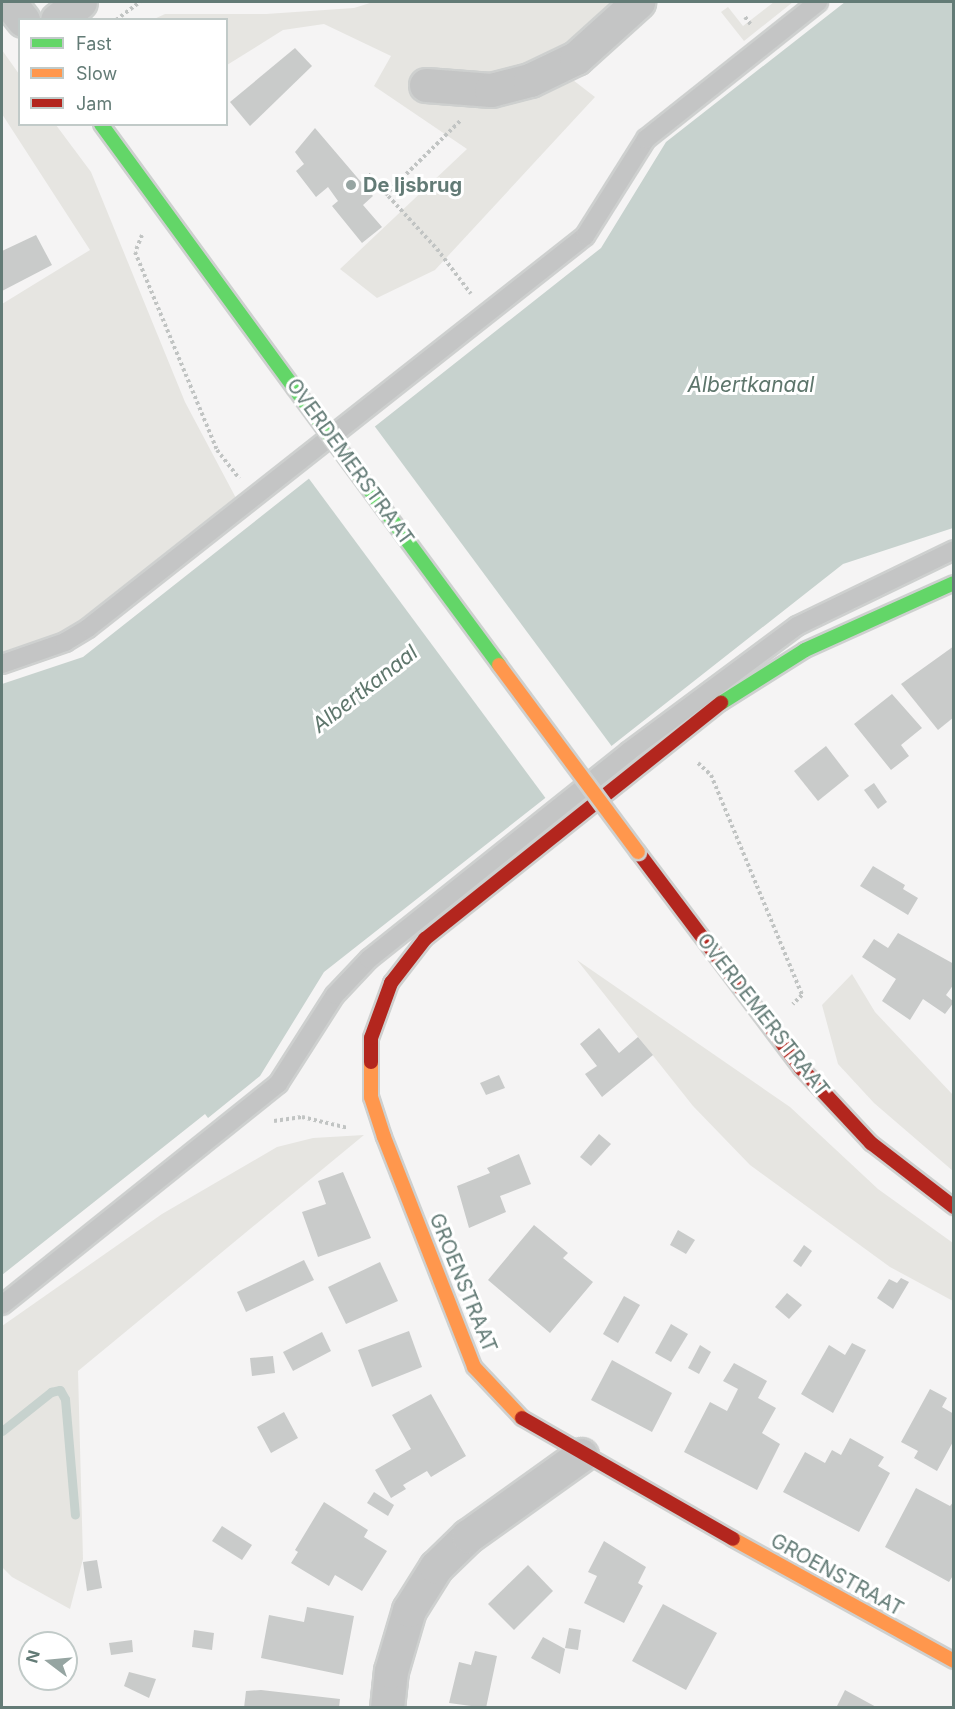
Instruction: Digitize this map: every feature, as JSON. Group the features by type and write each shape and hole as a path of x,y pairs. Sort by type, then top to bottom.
{"street":[{"path":"9,2 21,18"},
{"path":"60,18 80,2"},
{"path":"426,85 491,90 530,80 576,58 638,2"},
{"name":"OVERDEMERSTRAAT","path":"102,126 638,852 807,1076 872,1143 954,1207"},
{"name":"GROENSTRAAT","path":"954,583 805,650 735,692 425,939 391,983 371,1038 371,1097 384,1137 474,1367 513,1412 581,1455 954,1661"},
{"path":"387,1707 391,1671 409,1610 436,1567 468,1536 581,1455"}],"lane":[{"path":"2,664 65,642 88,628 585,236 646,139 663,123 818,2"},
{"path":"2,1305 226,1129 278,1084 335,995 369,959 628,752 797,626 954,550"}],"path":[{"path":"119,18 140,2"},
{"path":"385,195 491,90"},
{"path":"368,174 437,249 486,314"},
{"path":"145,229 135,252 217,450 253,497"},
{"path":"711,775 802,995"},
{"path":"226,1129 302,1117 384,1137"}],"shaded area":[{"path":"373,2 622,2 547,60 595,97 435,270 377,298 340,269 467,149 374,86 391,56 324,24 283,30 228,64 228,18 156,18 165,14 266,14 354,8"},
{"path":"774,2 793,2 744,41 721,12 728,7 743,26"},
{"path":"2,50 18,73 18,126 57,126 91,172 185,402 237,500 78,627 2,653 2,304 90,250 2,114"},
{"path":"577,960 790,1107 878,1189 953,1243 953,1301 890,1267 750,1165 693,1106"},
{"path":"852,974 875,1012 953,1095 953,1171 874,1103 838,1064 822,1005"},
{"path":"364,1135 78,1371 83,1559 70,1609 12,1577 2,1567 2,1326 162,1214 277,1147 313,1138"}],"water":[{"name":"Albertkanaal","path":"845,2 953,2 953,528 843,564 324,972 260,1076 208,1118 205,1114 2,1275 2,684 83,657 601,248 666,142"}],"pier":[{"path":"373,424 613,748 547,800 307,476"}],"building":[{"path":"295,48 312,66 250,126 230,102"},
{"path":"315,128 373,196 363,205 382,227 362,243 332,206 338,201 328,187 316,197 296,171 304,164 295,152"},
{"path":"36,235 52,265 2,291 2,251"},
{"path":"954,646 954,717 938,730 901,684"},
{"path":"892,694 922,728 901,745 909,756 891,770 854,724"},
{"path":"826,746 849,776 818,801 794,771"},
{"path":"874,783 887,802 878,809 864,790"},
{"path":"873,866 905,885 903,889 918,898 908,915 860,886"},
{"path":"898,933 954,964 954,984 946,995 954,1002 945,1014 923,999 910,1020 882,1001 896,979 862,957 874,939 888,948"},
{"path":"599,1028 619,1053 638,1037 653,1055 602,1097 585,1074 597,1066 580,1044"},
{"path":"499,1075 505,1088 486,1095 480,1083"},
{"path":"599,1134 611,1144 591,1166 580,1157"},
{"path":"519,1154 531,1184 500,1196 506,1212 469,1228 457,1186 490,1173 487,1168"},
{"path":"343,1172 371,1238 318,1257 302,1212 326,1204 318,1181"},
{"path":"534,1225 568,1253 563,1258 593,1282 550,1333 488,1280"},
{"path":"678,1230 695,1240 686,1254 670,1245"},
{"path":"804,1245 812,1251 801,1267 793,1261"},
{"path":"304,1260 314,1280 246,1312 237,1292"},
{"path":"380,1262 398,1301 346,1324 328,1287"},
{"path":"901,1278 909,1282 893,1309 877,1298 889,1279 897,1283"},
{"path":"787,1293 802,1305 789,1319 775,1307"},
{"path":"624,1296 640,1305 618,1343 603,1334"},
{"path":"671,1324 688,1334 671,1362 655,1353"},
{"path":"409,1331 422,1367 372,1387 358,1350"},
{"path":"322,1332 331,1351 293,1371 283,1352"},
{"path":"852,1343 866,1350 833,1413 801,1394 829,1345 845,1355"},
{"path":"700,1345 711,1352 699,1374 688,1368"},
{"path":"273,1356 275,1373 252,1376 250,1358"},
{"path":"612,1360 672,1393 652,1432 591,1400"},
{"path":"734,1363 767,1381 758,1398 776,1408 762,1433 780,1444 757,1490 684,1452 710,1402 727,1411 738,1389 723,1381"},
{"path":"930,1389 947,1398 942,1407 954,1414 954,1440 937,1471 914,1458 918,1451 901,1442"},
{"path":"431,1394 466,1456 431,1477 427,1471 403,1485 406,1489 391,1498 375,1470 411,1449 392,1415"},
{"path":"284,1412 298,1438 271,1453 257,1427"},
{"path":"850,1438 884,1457 878,1466 890,1473 859,1532 783,1492 805,1452 825,1463 832,1450 841,1455"},
{"path":"916,1488 950,1506 954,1501 954,1574 949,1582 885,1547"},
{"path":"374,1492 394,1505 388,1516 367,1503"},
{"path":"324,1502 368,1530 364,1537 387,1551 362,1591 335,1575 329,1586 291,1563 298,1552 295,1550"},
{"path":"222,1526 252,1545 242,1560 212,1541"},
{"path":"604,1541 646,1567 638,1583 643,1586 624,1623 584,1603 597,1576 588,1572"},
{"path":"97,1560 102,1588 87,1591 83,1562"},
{"path":"528,1565 553,1591 514,1630 488,1604"},
{"path":"663,1604 717,1633 686,1690 632,1661"},
{"path":"307,1607 354,1616 343,1675 261,1658 269,1615 304,1622"},
{"path":"569,1628 581,1630 578,1650 565,1648"},
{"path":"194,1630 214,1633 212,1650 192,1647"},
{"path":"543,1637 565,1649 560,1674 531,1658"},
{"path":"132,1640 133,1652 111,1655 109,1643"},
{"path":"475,1651 497,1656 486,1708 449,1703 459,1662 471,1665"},
{"path":"129,1672 156,1679 149,1698 124,1686"},
{"path":"261,1690 340,1699 339,1708 244,1708 246,1691"},
{"path":"845,1690 878,1708 836,1708"}],"waterway":[{"path":"2,1431 51,1392 60,1390 65,1399 75,1515"}],"traffic: fast":[{"path":"102,126 295,389"},
{"path":"295,389 499,665"},
{"path":"721,703 805,650 954,583"}],"traffic: slow":[{"path":"499,665 638,852"},
{"path":"371,1062 371,1097 384,1137 474,1367 522,1418"},
{"path":"733,1539 954,1661"}],"traffic: jam":[{"path":"371,1062 371,1038 391,983 425,939 721,703"},
{"path":"638,852 801,1068 871,1143 954,1207"},
{"path":"522,1418 733,1539"}],"place":[{"name":"De Ijsbrug","path":"351,185"}]}
